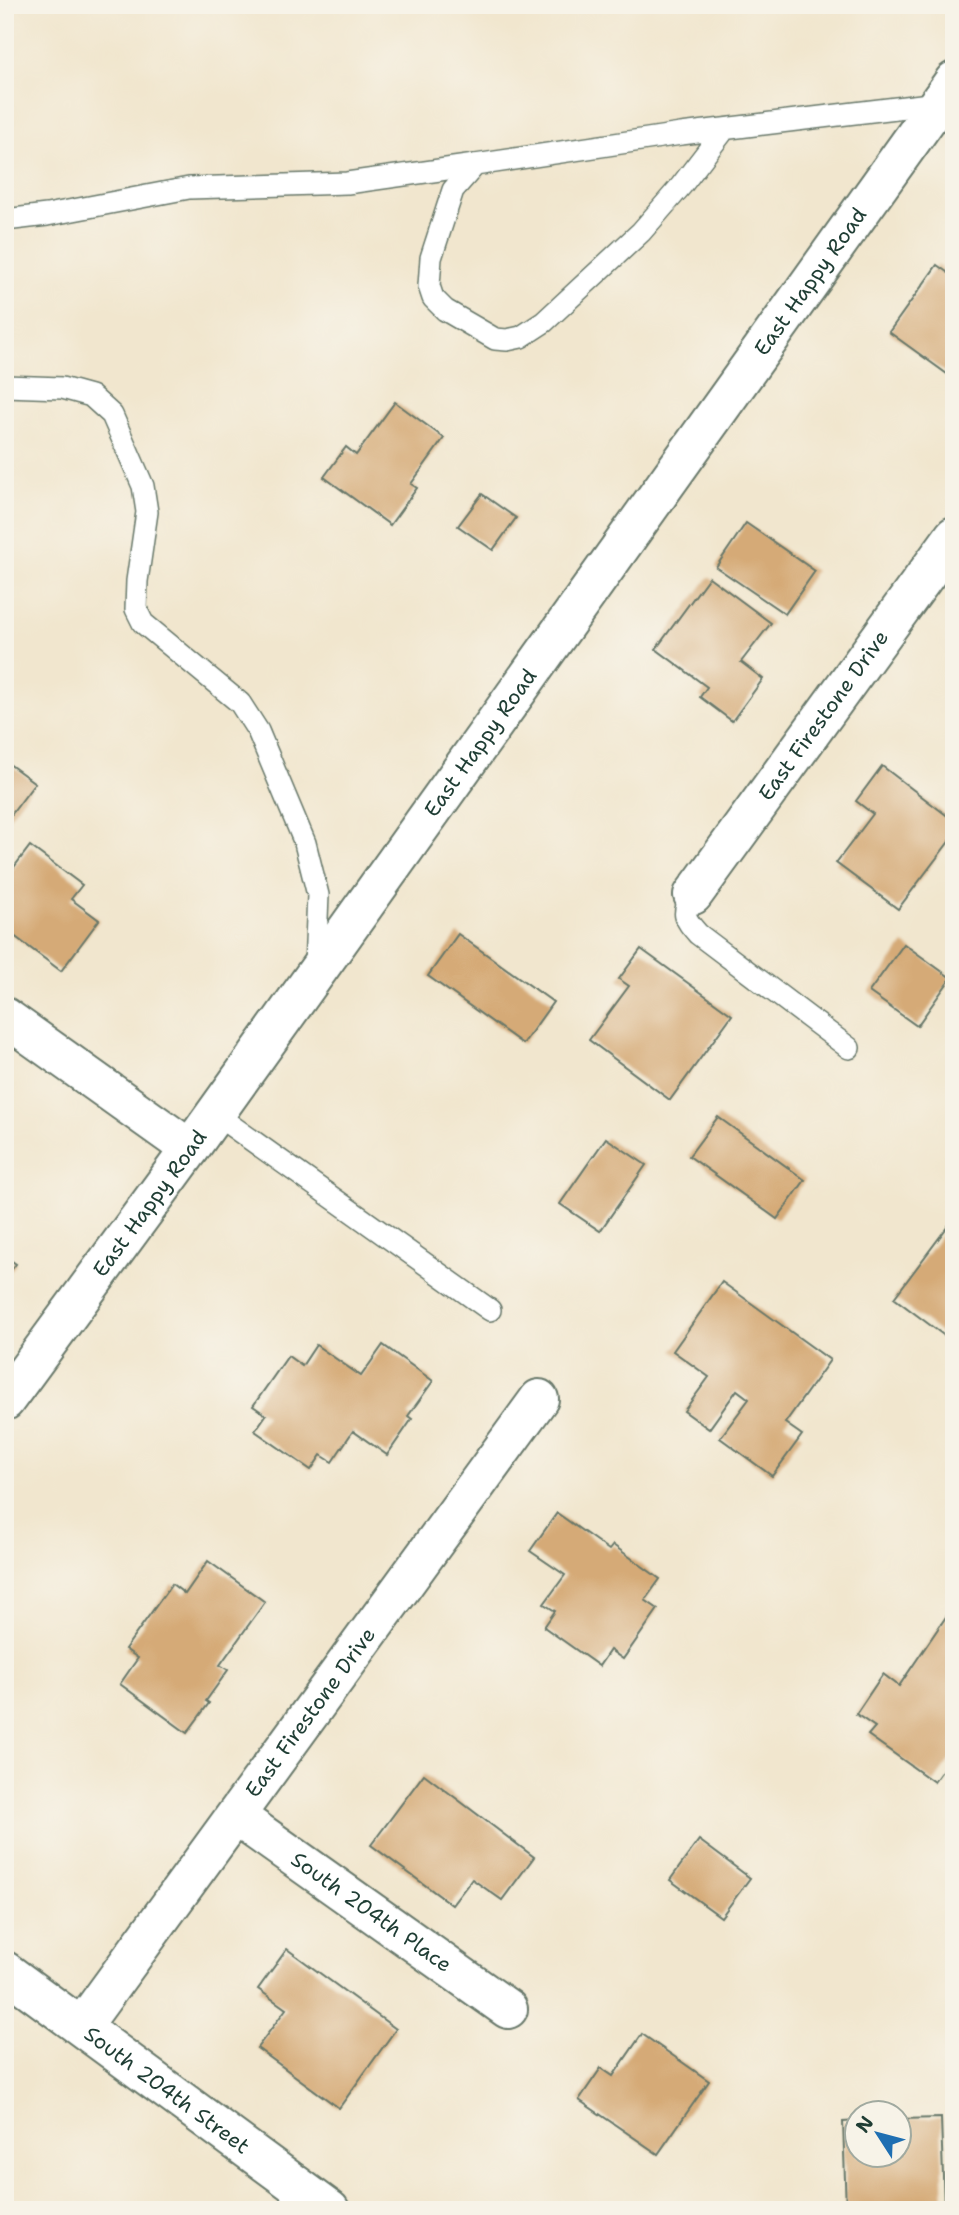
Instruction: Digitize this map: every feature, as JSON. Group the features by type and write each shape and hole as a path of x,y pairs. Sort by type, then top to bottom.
{"street":[{"name":"East Happy Road","path":"5,1401 190,1149 946,92"},
{"name":"East Firestone Drive","path":"693,895 954,536"},
{"path":"5,1017 190,1149"},
{"name":"East Firestone Drive","path":"82,2026 539,1399"},
{"name":"South 204th Place","path":"236,1816 508,2009"},
{"name":"South 204th Street","path":"5,1971 330,2210"}],"lane":[{"path":"5,220 47,215 189,188 347,183 724,130 946,92"},
{"path":"475,165 453,190 431,258 429,286 433,298 445,310 495,339 507,340 521,337 544,322 641,232 724,130"},
{"path":"5,386 62,388 91,396 112,415 143,486 147,512 137,581 136,609 143,623 240,703 258,730 304,843 318,895 314,975"},
{"path":"693,895 685,908 686,920 698,934 849,1048"},
{"path":"215,1114 490,1310"}],"building":[{"path":"937,265 954,277 954,379 889,332"},
{"path":"395,402 444,438 411,484 417,488 390,525 324,477 346,447 356,455"},
{"path":"482,494 516,518 493,550 458,526"},
{"path":"746,523 815,571 785,614 716,567"},
{"path":"709,577 771,623 741,662 763,679 732,721 700,697 707,687 656,649"},
{"path":"5,697 12,702 5,712"},
{"path":"5,761 35,783 5,823"},
{"path":"882,766 954,821 954,835 898,909 836,863 873,814 856,801"},
{"path":"30,846 82,885 71,899 99,920 61,971 5,929 5,879"},
{"path":"458,934 553,1002 523,1044 428,976"},
{"path":"904,944 951,978 917,1026 869,992"},
{"path":"641,949 732,1015 670,1100 589,1040 629,986 619,979"},
{"path":"718,1117 805,1180 777,1219 689,1156"},
{"path":"606,1138 646,1165 600,1231 560,1204"},
{"path":"948,1226 954,1231 954,1336 950,1340 894,1298"},
{"path":"5,1256 16,1264 5,1278"},
{"path":"722,1282 830,1360 785,1423 802,1435 772,1476 720,1438 749,1399 737,1390 709,1429 684,1411 709,1377 673,1351"},
{"path":"316,1345 361,1376 383,1345 433,1381 408,1416 412,1419 387,1455 353,1431 332,1462 321,1455 311,1470 255,1431 266,1415 253,1406 288,1356 302,1366"},
{"path":"557,1513 609,1550 613,1545 660,1579 645,1600 658,1609 623,1659 610,1650 599,1666 544,1627 555,1611 544,1604 565,1575 530,1551"},
{"path":"208,1561 265,1602 220,1665 228,1670 187,1733 120,1684 138,1658 125,1649 172,1584 185,1594"},
{"path":"954,1605 954,1754 934,1782 868,1735 875,1727 856,1714 883,1674 899,1686"},
{"path":"424,1774 534,1857 502,1900 472,1879 452,1905 371,1845"},
{"path":"699,1840 750,1878 721,1917 670,1880"},
{"path":"287,1949 396,2029 339,2108 257,2048 286,2009 258,1989"},
{"path":"642,2034 709,2081 658,2154 579,2100 601,2068 613,2076"},
{"path":"941,2118 944,2206 846,2210 845,2170 914,2170 914,2119"}]}
